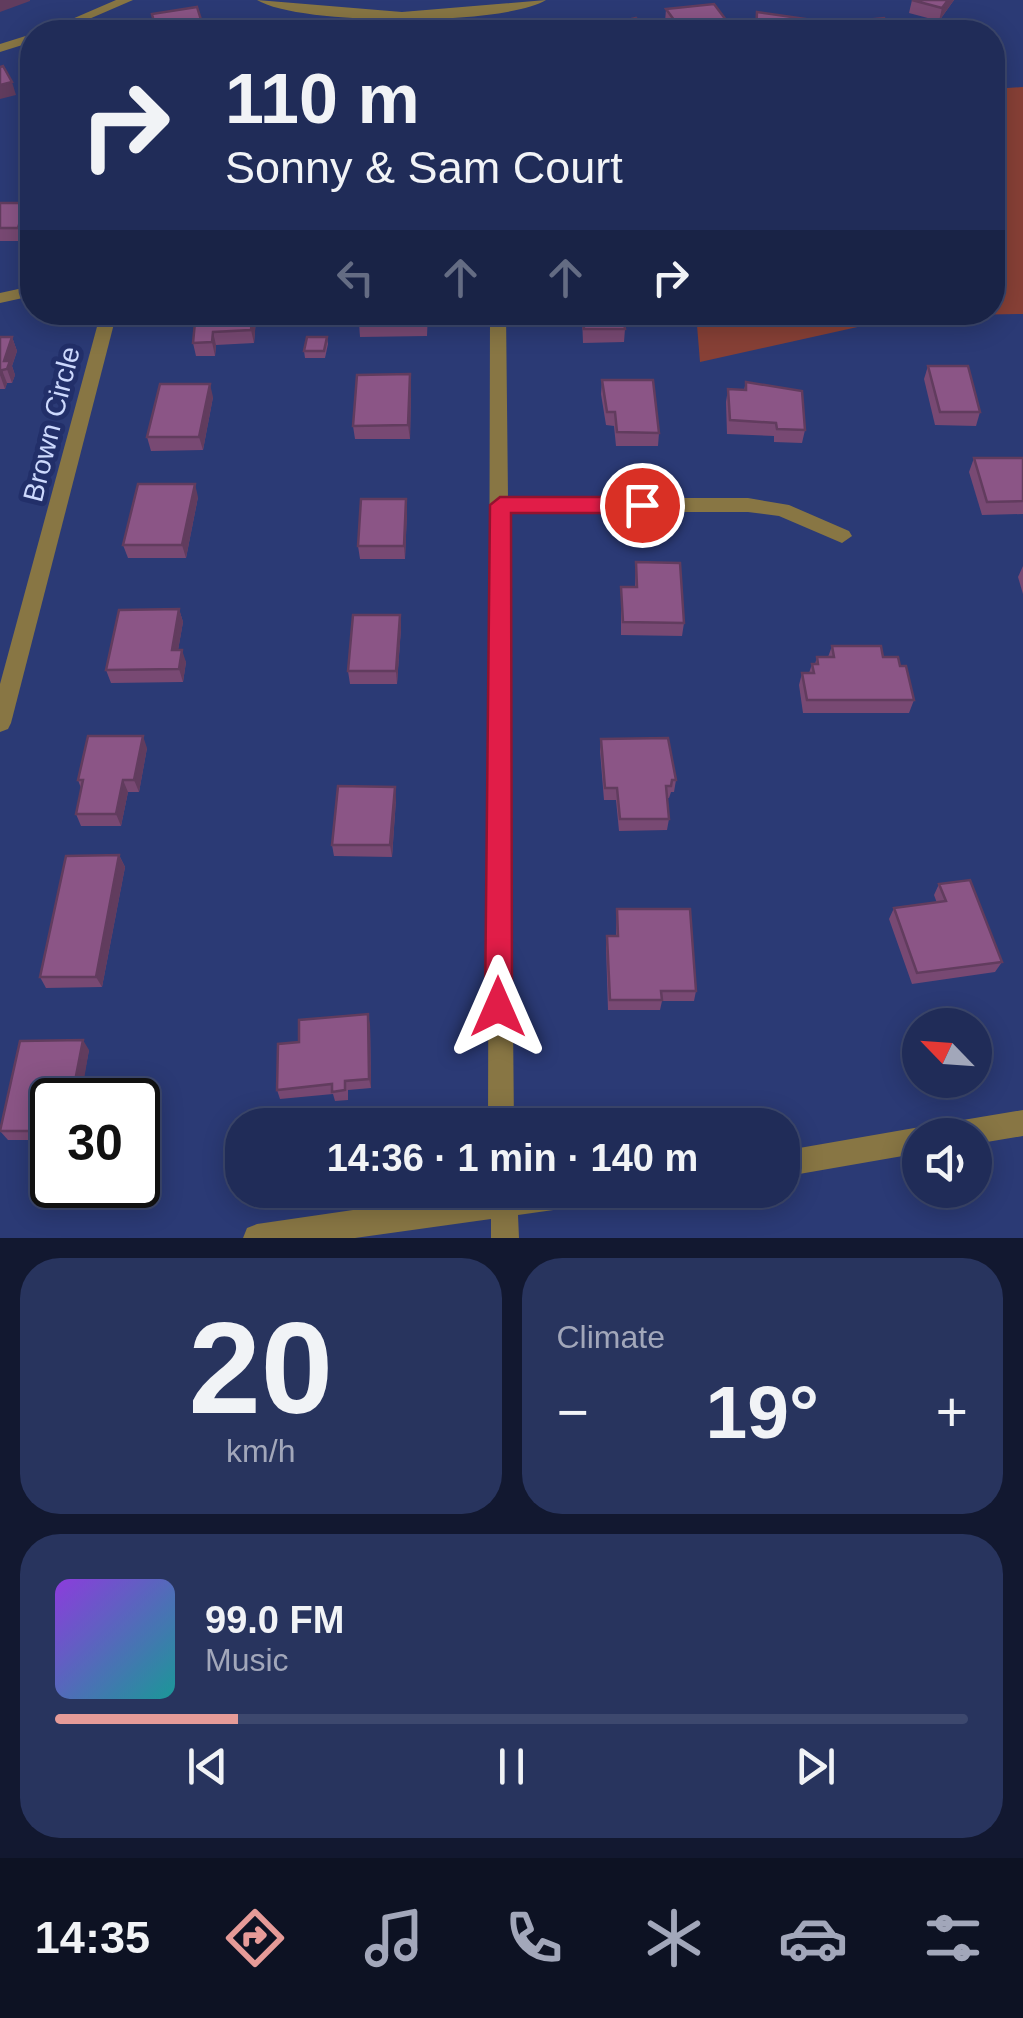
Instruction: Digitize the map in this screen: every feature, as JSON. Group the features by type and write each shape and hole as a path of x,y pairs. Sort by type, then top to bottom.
{"street":[{"path":"78,20 127,0"},
{"path":"263,0 364,15 437,16 540,0"},
{"path":"437,16 438,20"},
{"name":"Brown Circle","path":"0,723 105,325"},
{"path":"498,325 501,1108"},
{"path":"500,505 748,505 782,510 842,536"},
{"path":"992,1128 1023,1123"},
{"path":"800,1161 902,1143"},
{"path":"256,1238 437,1208"},
{"path":"503,1208 504,1238"}],"shaded area":[{"path":"1023,87 1023,314 1005,314 1005,88"},
{"path":"697,325 866,325 700,362"}],"building":[{"path":"912,0 948,0 942,8"},
{"path":"714,4 726,20 674,20 666,9"},
{"path":"197,7 201,20 154,20 152,14"},
{"path":"757,12 806,19 806,20 757,20"},
{"path":"0,67 12,82 0,85"},
{"path":"0,203 20,203 18,228 0,228"},
{"path":"195,325 252,325 251,330 213,332 212,342 193,343"},
{"path":"584,325 625,325 625,329 584,329"},
{"path":"0,337 12,337 4,361 10,361 0,375"},
{"path":"307,337 327,337 324,351 304,351"},
{"path":"928,366 968,366 980,412 940,412"},
{"path":"410,374 408,425 353,426 357,375"},
{"path":"602,380 653,380 659,433 617,432 615,412 607,412"},
{"path":"746,382 802,391 805,430 777,429 776,423 730,420 728,389 746,390"},
{"path":"160,384 210,384 199,437 147,437"},
{"path":"974,458 1023,458 1023,501 987,502"},
{"path":"138,484 195,484 182,545 123,545"},
{"path":"361,499 406,499 404,546 358,546"},
{"path":"636,562 680,563 684,623 623,622 621,587 637,587"},
{"path":"179,609 172,650 182,650 179,669 106,670 119,610"},
{"path":"353,615 400,615 396,671 348,671"},
{"path":"832,646 881,646 883,657 898,657 900,666 906,666 914,700 807,700 802,673 814,673 812,664 818,664 817,657 834,657"},
{"path":"88,736 143,736 134,780 123,780 116,814 76,814 83,780 78,780"},
{"path":"668,738 676,780 666,786 669,819 620,819 617,788 605,788 601,739"},
{"path":"338,786 395,787 390,845 332,845"},
{"path":"119,855 96,977 40,977 66,856"},
{"path":"970,880 1002,962 917,973 894,908 946,901 939,884"},
{"path":"617,909 690,909 696,991 661,991 662,1000 610,1000 607,936 618,936"},
{"path":"368,1014 369,1079 345,1081 345,1090 332,1092 332,1084 277,1090 278,1044 299,1042 299,1020"},
{"path":"83,1040 76,1078 30,1078 30,1131 0,1131 20,1041"}],"route":[{"path":"498,1007 500,505 642,505"}]}
